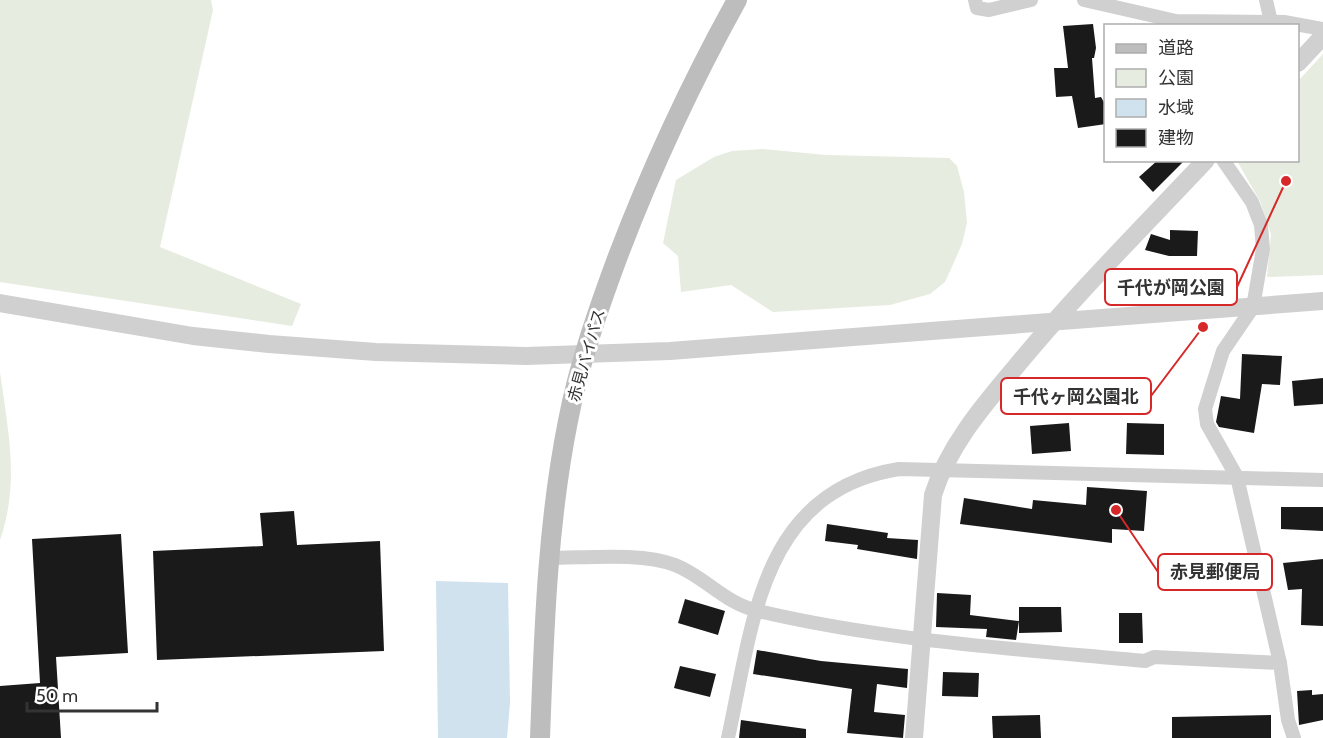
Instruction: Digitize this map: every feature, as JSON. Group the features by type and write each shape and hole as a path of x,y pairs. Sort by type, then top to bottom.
{"main road":[{"name":"赤見バイパス","path":"540,738 549,558 561,459 583,356 644,188 681,104 737,0"}],"street":[{"path":"975,0 977,8 989,10 1031,0"},
{"path":"1084,0 1176,21 1286,24"},
{"path":"1266,0 1271,22"},
{"path":"1299,26 1323,29"},
{"path":"1299,62 1323,36"},
{"path":"914,738 933,495 941,469 981,409 1052,322 1204,162"},
{"path":"1224,162 1252,201 1261,225 1263,249 1253,306 1223,351 1205,409 1208,424 1237,477 1280,663 1288,720 1294,738"},
{"path":"0,303 193,336 269,344 453,355 583,356 1323,301"},
{"path":"728,738 756,610 778,553 791,530 825,498 848,483 873,473 899,469 1323,480"},
{"path":"549,558 613,558 676,565 728,599 756,610 922,640 1145,661 1154,657 1280,663"}],"green space":[{"path":"0,0 211,0 213,10 160,247 301,304 292,326 0,282"},
{"path":"1323,54 1323,275 1267,277 1271,234 1260,201 1238,162 1299,162 1299,80"},
{"path":"763,149 826,155 949,158 957,166 964,192 967,223 962,244 945,282 930,294 890,305 773,312 731,285 681,292 678,256 663,243 676,180 714,157 732,151"},
{"path":"0,372 9,436 11,477 10,498 0,540"}],"water":[{"path":"436,581 508,583 510,703 507,738 438,738"}],"building":[{"path":"1093,24 1096,48 1094,58 1092,58 1095,98 1101,97 1104,102 1104,124 1078,128 1072,96 1056,97 1054,68 1068,68 1063,26"},
{"path":"1156,162 1183,162 1153,192 1139,177"},
{"path":"1170,230 1198,231 1197,256 1169,256 1145,250 1151,234 1170,240"},
{"path":"1242,354 1282,356 1280,385 1262,384 1254,433 1219,427 1216,422 1221,396 1240,399"},
{"path":"1323,378 1323,404 1294,406 1292,381"},
{"path":"1069,423 1071,451 1032,454 1030,426"},
{"path":"1127,423 1164,424 1164,455 1126,454"},
{"path":"1087,487 1147,491 1144,531 1112,529 1112,543 960,524 964,498 1032,509 1033,500 1086,505"},
{"path":"1281,507 1323,507 1323,531 1281,529"},
{"path":"294,511 297,545 380,541 384,651 157,660 153,551 263,546 260,513"},
{"path":"827,524 888,533 887,538 918,540 917,559 857,549 858,545 825,541"},
{"path":"121,534 128,653 56,657 61,738 0,738 0,686 40,683 32,539"},
{"path":"1323,559 1323,626 1301,625 1302,589 1288,590 1283,563"},
{"path":"937,593 971,595 970,615 1019,621 1016,640 986,637 987,629 936,627"},
{"path":"685,599 725,611 718,635 678,623"},
{"path":"1019,607 1061,607 1062,632 1019,633"},
{"path":"1119,613 1142,613 1143,643 1119,643"},
{"path":"757,650 821,661 908,669 907,688 877,684 874,712 905,715 903,738 847,733 852,689 753,674"},
{"path":"680,666 716,674 710,697 674,688"},
{"path":"943,672 979,673 978,697 942,696"},
{"path":"1312,690 1312,695 1323,694 1323,720 1299,725 1297,691"},
{"path":"1040,715 1041,738 993,738 992,716"},
{"path":"1271,715 1271,738 1172,738 1172,717"},
{"path":"741,720 806,729 806,738 739,738"}],"place":[{"name":"千代が岡公園","path":"1286,181"},
{"name":"千代ヶ岡公園北","path":"1203,327"},
{"name":"赤見郵便局","path":"1116,510"}]}
